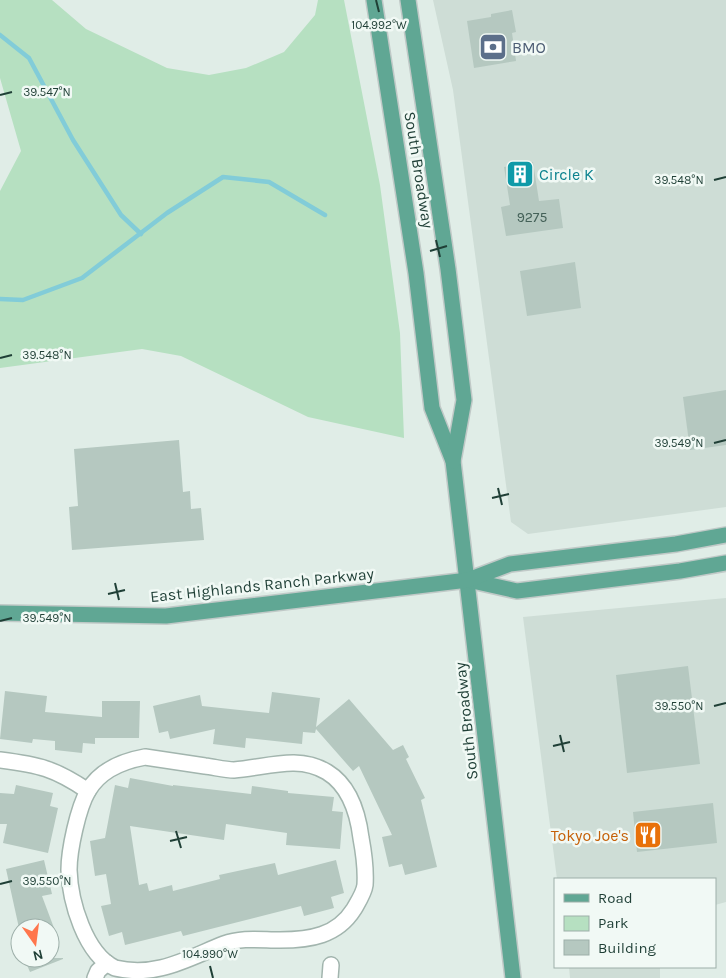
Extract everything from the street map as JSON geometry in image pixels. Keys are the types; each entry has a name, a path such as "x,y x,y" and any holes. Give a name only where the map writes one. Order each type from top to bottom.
{"main road":[{"name":"South Broadway","path":"374,0 416,273 432,408 453,461 512,978"},
{"name":"South Broadway","path":"408,0 448,269 464,400 453,461"},
{"path":"468,580 510,564 676,544 726,535"},
{"path":"468,580 517,591 680,571 726,563"},
{"name":"East Highlands Ranch Parkway","path":"0,613 166,616 468,580"}],"street":[{"path":"145,757 233,770 270,764 301,762 328,772 343,788 357,810 365,864 365,888 349,917 338,927 320,937 303,940 251,939 225,943 177,968 155,974 123,974 88,944 80,921 69,871 79,815 88,791 110,769 126,761 145,757"},
{"path":"0,760 41,765 70,778 88,791"},
{"path":"95,978 98,971 107,962"}],"shaded area":[{"path":"433,0 726,0 726,507 528,534 511,522 453,90"},
{"path":"726,598 726,902 716,905 716,878 557,878 523,617"},
{"path":"569,968 660,968 660,978 570,978"}],"green space":[{"path":"0,0 52,0 86,29 167,68 209,75 246,68 284,52 315,15 318,0 344,0 380,185 400,333 404,438 308,417 181,356 142,349 0,368 0,191 21,151 0,78"}],"building":[{"name":"BMO","path":"512,10 516,32 512,33 516,61 474,68 467,21 491,17 491,14"},
{"path":"533,162 539,201 559,199 563,228 506,236 501,207 510,205 504,167"},
{"path":"575,262 581,308 527,316 520,271"},
{"path":"726,390 726,445 690,450 683,397"},
{"path":"179,440 183,492 190,491 191,509 201,508 204,540 72,550 69,507 78,506 74,449"},
{"path":"688,666 700,764 627,773 616,675"},
{"path":"5,691 47,696 45,712 102,717 102,701 140,701 139,738 95,738 95,744 83,743 82,753 55,750 55,741 33,739 32,743 0,739"},
{"path":"272,692 320,698 316,727 349,699 393,750 403,745 409,757 406,759 425,798 421,800 437,867 405,875 402,864 389,867 382,837 392,835 359,766 353,771 316,729 315,733 303,732 302,744 246,738 245,748 213,744 215,729 170,739 168,731 159,733 153,706 200,695 202,706 269,713"},
{"path":"130,778 173,786 251,794 252,786 288,791 288,793 334,797 332,811 343,812 340,849 286,845 287,833 226,824 224,840 130,826 139,885 147,883 149,891 172,885 173,891 220,879 219,875 275,863 278,875 336,860 344,893 331,897 334,908 304,916 301,906 183,936 181,931 125,945 122,932 109,936 101,906 111,904 106,874 95,876 90,841 105,838 115,785 128,788"},
{"path":"16,785 53,793 50,806 58,808 48,853 3,843 7,824 0,824 0,793 14,794"},
{"path":"713,803 717,843 637,852 633,812"},
{"path":"44,860 52,894 42,896 50,918 17,918 6,869"},
{"path":"28,968 40,968 30,972"}],"waterway":[{"path":"0,35 29,58 73,140 121,215 141,234"},
{"path":"0,299 23,300 82,278 167,213 223,177 269,182 325,215"}],"place":[{"name":"BMO","path":"493,47"},
{"name":"Circle K","path":"520,174"},
{"name":"Tokyo Joe's","path":"648,835"}]}
